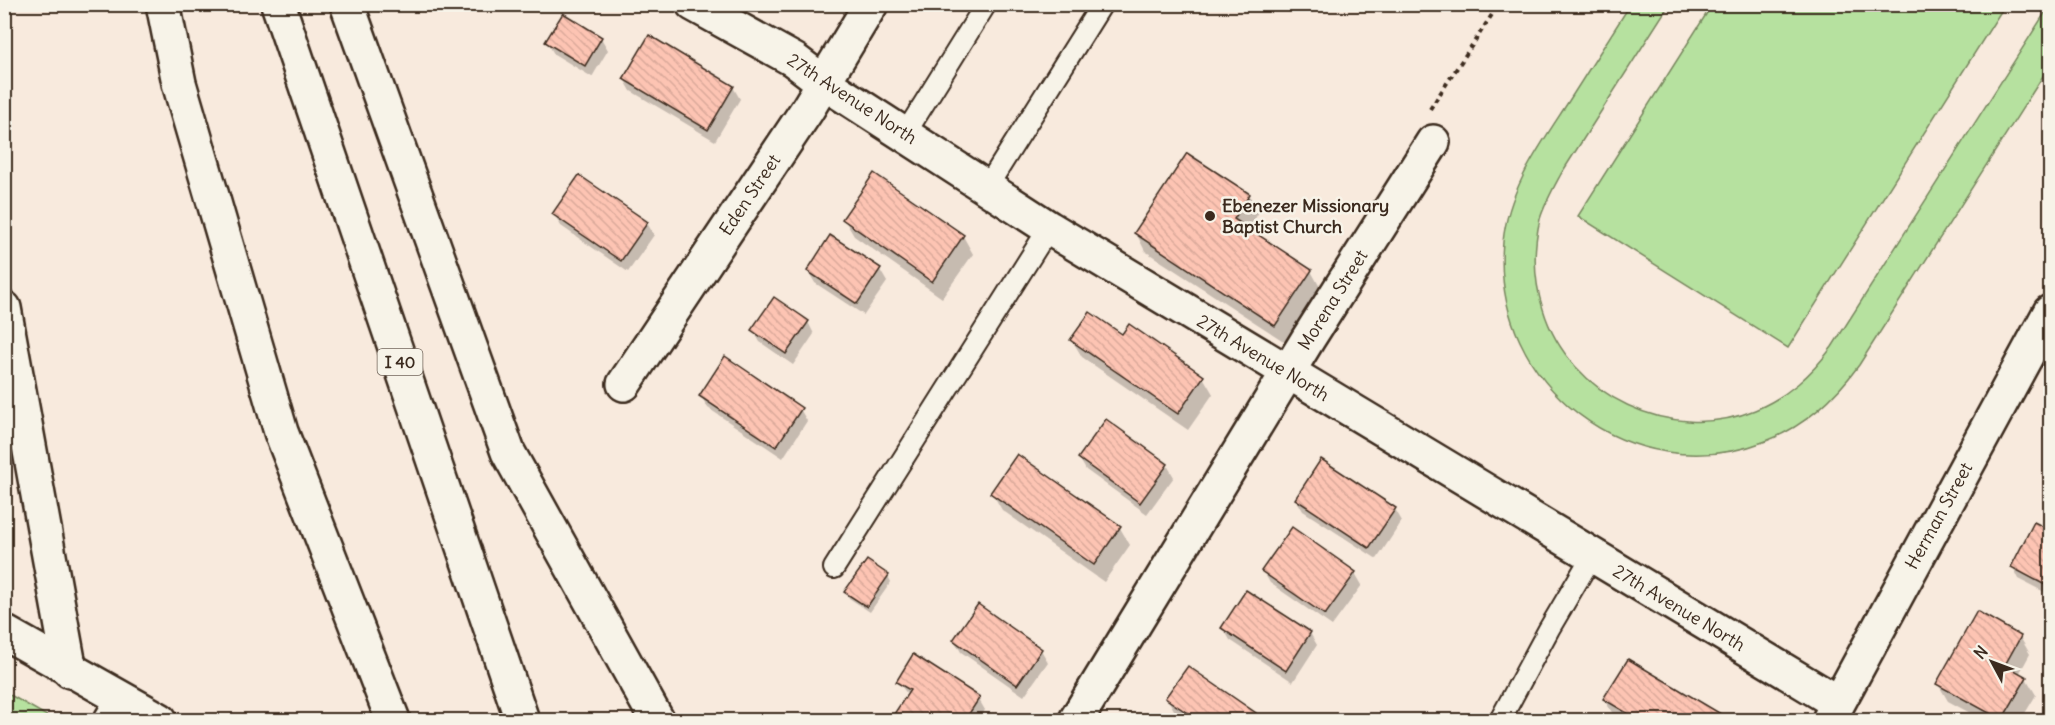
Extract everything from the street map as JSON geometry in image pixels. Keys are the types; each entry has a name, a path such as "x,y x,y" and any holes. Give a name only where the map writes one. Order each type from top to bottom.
{"main road":[{"path":"163,4 180,83 281,432 387,707"},
{"name":"I 40","path":"278,4 522,720"},
{"path":"346,4 508,452 657,720"},
{"name":"27th Avenue North","path":"693,4 794,60 823,82 1049,228 1593,556 1833,712"},
{"name":"Eden Street","path":"624,384 807,110 871,4"},
{"name":"Morena Street","path":"1076,720 1287,373 1433,142"},
{"path":"5,309 70,671"},
{"name":"Herman Street","path":"1833,712 2050,312"},
{"path":"4,632 70,671 117,710 160,720"}],"lane":[{"path":"904,134 986,4"},
{"path":"987,187 1102,4"},
{"path":"834,568 1049,228"},
{"path":"1500,720 1549,629 1593,556"}],"path":[{"path":"1433,142 1425,117 1499,4"}],"green space":[{"path":"1630,5 1669,5 1561,174 1547,202 1540,219 1536,242 1538,287 1543,309 1556,340 1575,366 1600,388 1628,405 1658,416 1691,421 1723,419 1755,410 1798,384 1824,357 2050,5 2050,65 1859,365 1830,400 1807,419 1766,441 1716,453 1667,452 1620,439 1579,415 1545,382 1520,341 1505,294 1503,242 1506,223 1518,187 1546,136"},
{"path":"1712,5 2005,5 1788,348 1578,216"},
{"path":"5,692 54,720 5,720"}],"building":[{"path":"563,13 602,37 585,66 545,42"},
{"path":"649,35 734,86 708,130 623,79"},
{"path":"1187,153 1250,194 1234,219 1312,270 1275,326 1134,233"},
{"path":"874,173 964,235 932,282 842,219"},
{"path":"579,175 648,222 621,261 552,214"},
{"path":"830,235 881,268 857,304 807,271"},
{"path":"774,297 809,321 786,354 751,330"},
{"path":"1090,312 1122,334 1129,324 1204,376 1178,414 1070,340"},
{"path":"725,356 802,408 776,447 699,396"},
{"path":"1106,419 1168,464 1140,503 1078,458"},
{"path":"1017,454 1121,526 1094,565 990,493"},
{"path":"1321,459 1396,508 1369,548 1295,499"},
{"path":"2034,522 2050,530 2050,575 2045,585 2011,567"},
{"path":"1292,527 1356,572 1325,615 1261,571"},
{"path":"867,560 889,575 867,607 844,592"},
{"path":"1246,590 1311,632 1286,671 1221,628"},
{"path":"978,604 1042,649 1017,685 953,640"},
{"path":"1977,611 2021,636 2005,665 2027,677 2002,720 1936,684"},
{"path":"913,654 980,697 965,720 897,720 892,717 910,690 896,682"},
{"path":"1628,659 1731,720 1639,720 1603,699"},
{"path":"1188,666 1256,713 1251,720 1237,720 1232,717 1230,720 1198,720 1165,698"}],"place":[{"name":"Ebenezer Missionary Baptist Church","path":"1210,216"}]}
